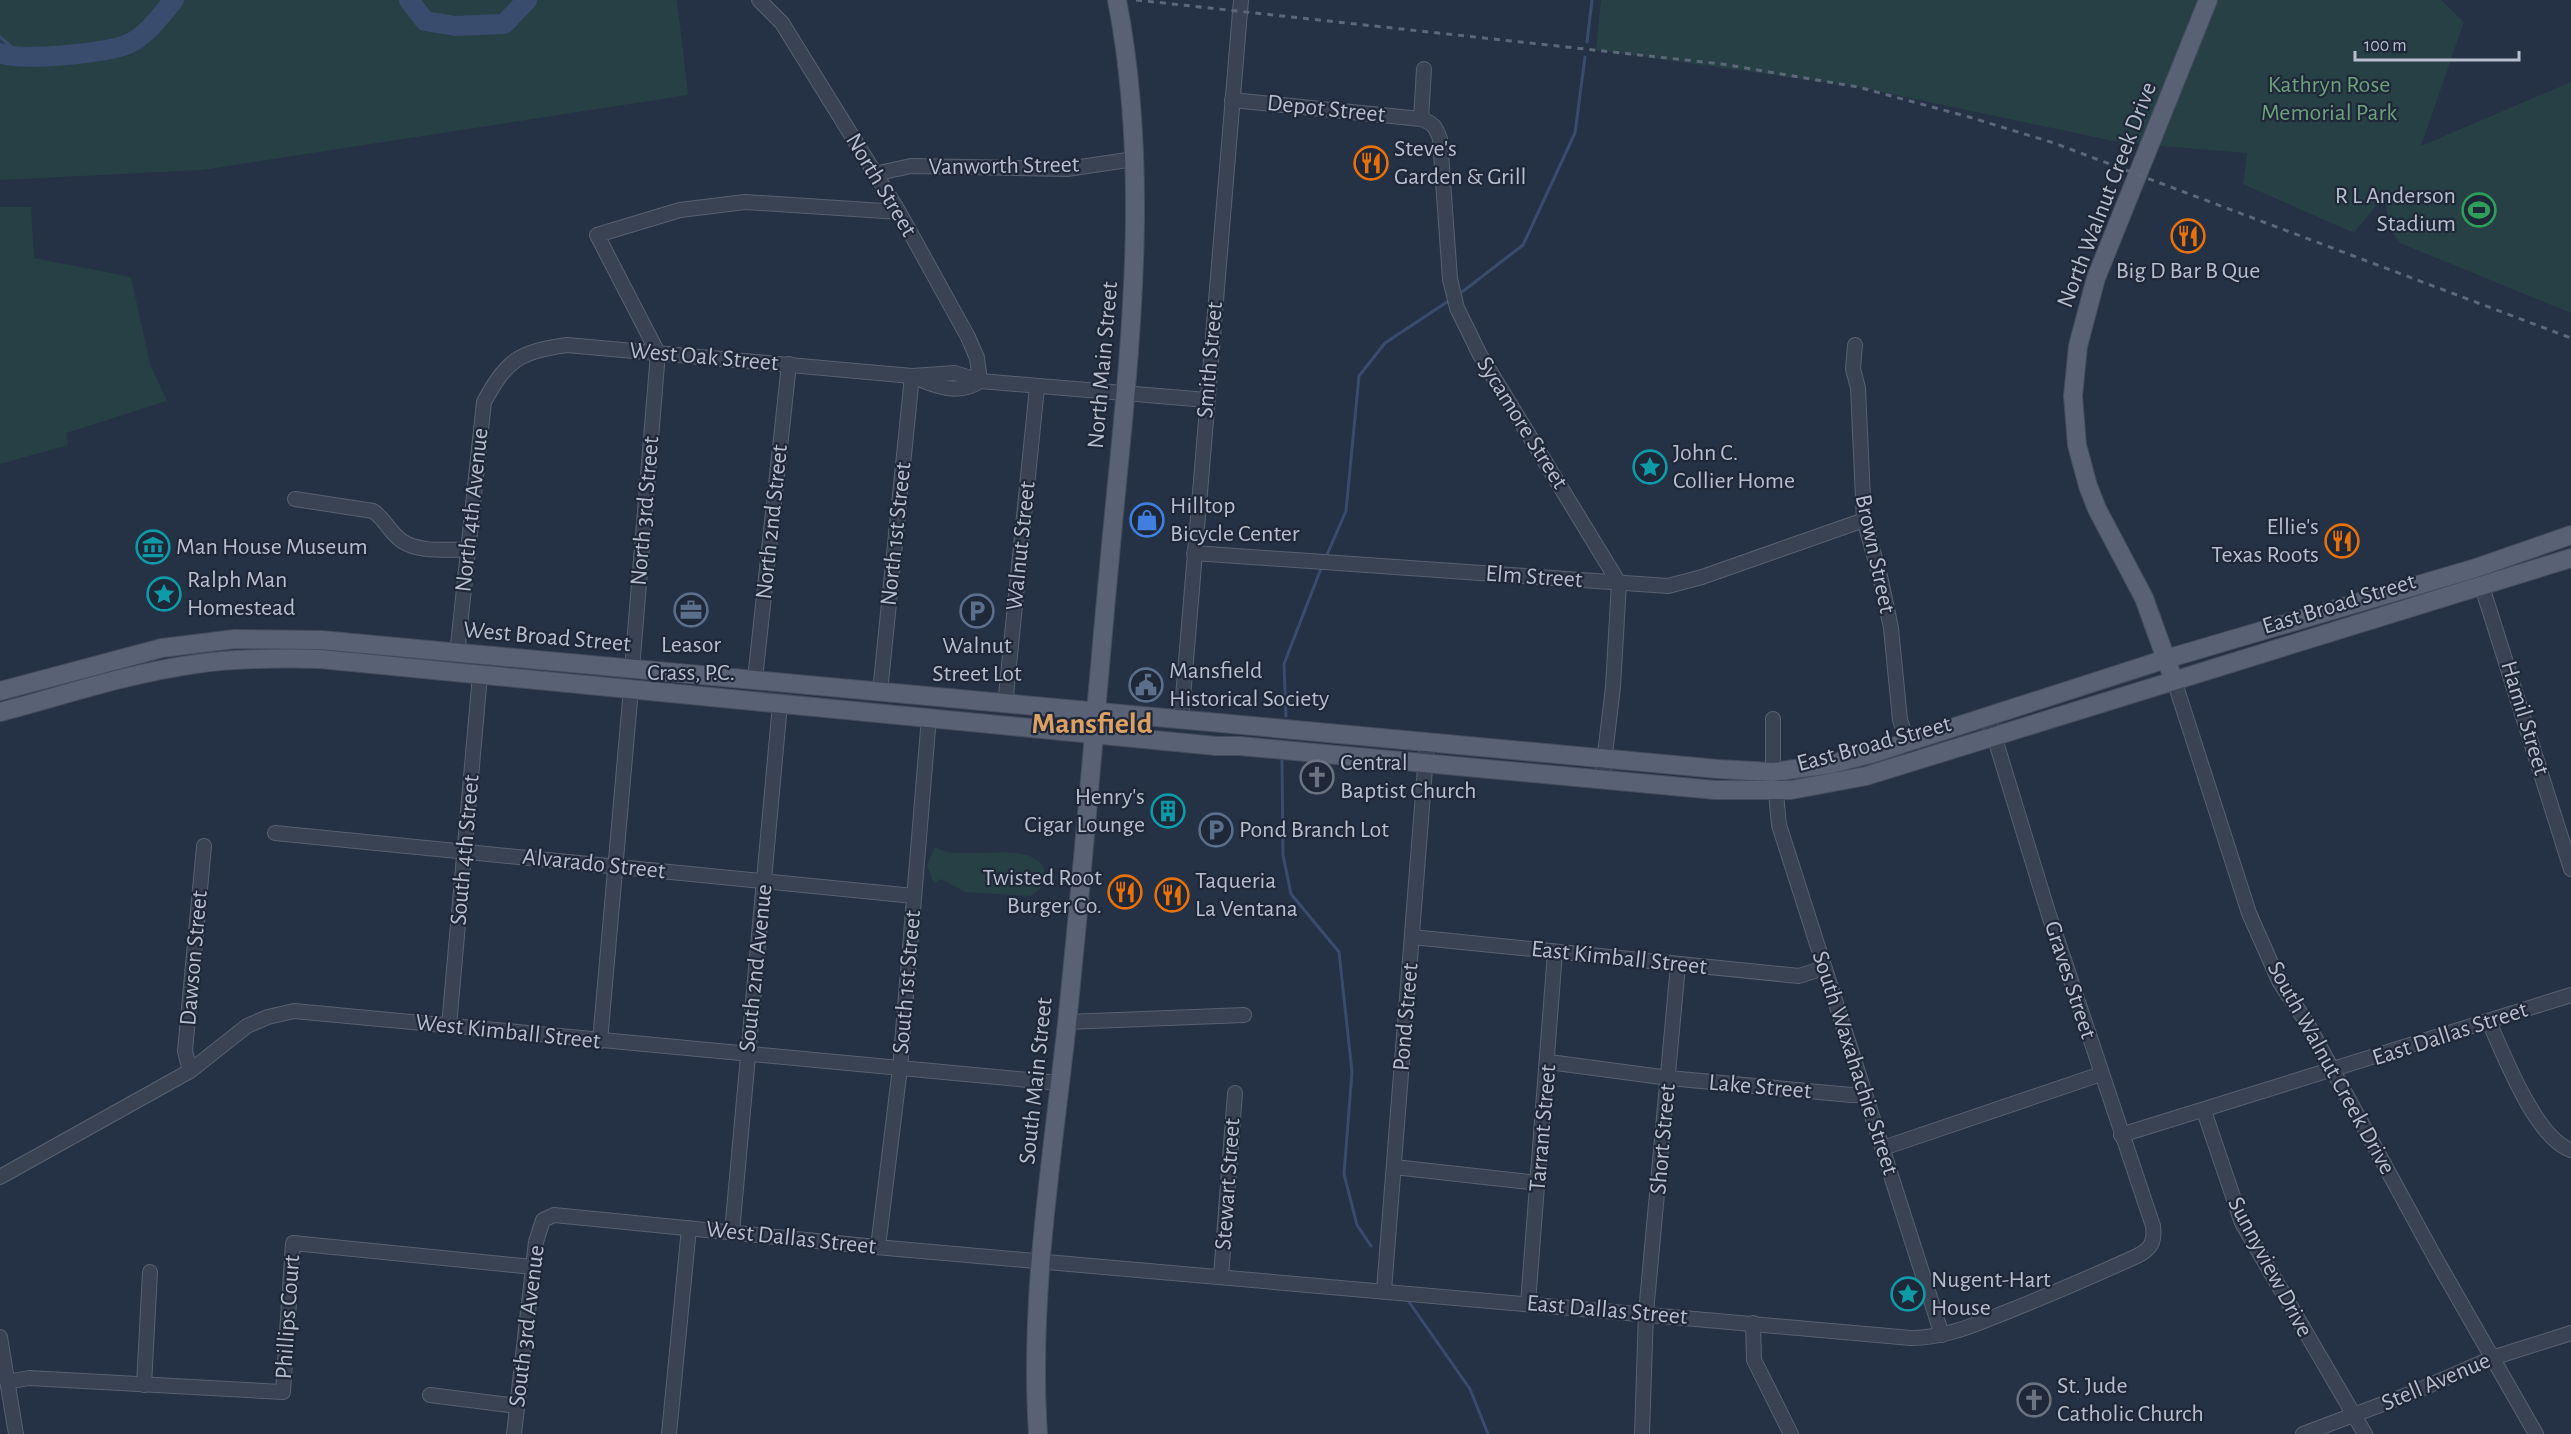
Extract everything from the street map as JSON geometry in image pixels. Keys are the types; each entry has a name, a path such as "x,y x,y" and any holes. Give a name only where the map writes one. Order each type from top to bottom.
{"main road":[{"name":"North Main Street","path":"1092,734 1126,394 1135,251 1134,159 1128,54 1118,0"},
{"name":"North Walnut Creek Drive","path":"2174,680 2144,598 2097,509 2088,486 2077,446 2073,396 2075,362 2096,278 2208,0"},
{"name":"East Broad Street","path":"1092,734 1715,789 1774,781 1907,742 2166,658 2476,568 2571,535"},
{"name":"East Broad Street","path":"1095,713 1604,759 1774,781 1838,783 2571,558"},
{"path":"2341,607 2346,626"},
{"name":"West Broad Street","path":"0,691 130,655 182,645 281,638 457,663 480,675 1092,734"},
{"path":"182,645 185,666"},
{"name":"West Broad Street","path":"0,712 127,677 185,666 246,660 320,659 633,669 1095,713"},
{"path":"631,688 633,669"},
{"path":"929,717 931,698"},
{"path":"1240,746 1242,727"},
{"name":"South Main Street","path":"1038,1434 1035,1349 1040,1260 1067,1022 1092,734"},
{"path":"1320,753 1321,734"}],"street":[{"name":"North Street","path":"759,0 782,23 898,212 968,337 977,358 980,381"},
{"name":"Smith Street","path":"1181,721 1241,0"},
{"path":"1421,119 1424,69"},
{"name":"Depot Street","path":"1232,100 1421,119"},
{"name":"Sycamore Street","path":"1421,119 1432,123 1440,139 1448,262 1454,293 1464,325 1619,583"},
{"name":"Vanworth Street","path":"874,174 911,166 1067,169 1134,159"},
{"path":"658,353 597,235 680,210 745,202 898,212"},
{"name":"West Oak Street","path":"501,371 521,357 543,348 567,345 912,376 955,374 980,381 1037,387 1207,400"},
{"name":"Brown Street","path":"1856,345 1853,369 1858,388 1864,520 1880,576 1891,628 1900,720 1914,761"},
{"name":"North 3rd Street","path":"633,669 658,353"},
{"name":"North 2nd Street","path":"755,679 789,364"},
{"name":"North 4th Avenue","path":"457,663 484,402 501,371"},
{"name":"North 1st Street","path":"880,692 912,376"},
{"name":"Walnut Street","path":"1005,705 1037,387"},
{"path":"295,499 373,511 383,517 402,541 421,548 467,550"},
{"name":"Elm Street","path":"1194,553 1668,586 1864,520"},
{"name":"Hamil Street","path":"2476,568 2571,869"},
{"path":"1602,779 1613,687 1619,583"},
{"name":"South 4th Street","path":"449,1026 480,675"},
{"name":"South Walnut Creek Drive","path":"2174,680 2249,913 2279,981 2536,1434"},
{"path":"600,1041 631,688"},
{"name":"South 2nd Avenue","path":"732,1232 780,704"},
{"name":"Graves Street","path":"1988,716 2101,1074 2153,1226 2153,1242"},
{"name":"South 1st Street","path":"878,1247 900,1068 929,717"},
{"name":"South Waxahachie Street","path":"1773,718 1774,781 1779,825 1942,1335"},
{"name":"Pond Street","path":"1384,1290 1427,743"},
{"name":"Alvarado Street","path":"275,833 914,896"},
{"name":"Dawson Street","path":"190,1071 185,1051 204,846"},
{"name":"East Kimball Street","path":"1412,937 1799,976 1824,968"},
{"name":"Tarrant Street","path":"1528,1303 1556,952"},
{"name":"Short Street","path":"1642,1434 1646,1313 1678,964"},
{"name":"East Dallas Street","path":"2121,1135 2571,995"},
{"name":"West Kimball Street","path":"0,1177 190,1071 247,1026 267,1017 294,1011 1060,1083"},
{"path":"1067,1022 1244,1015"},
{"path":"2489,1022 2520,1088 2542,1125 2557,1143 2571,1150"},
{"name":"Lake Street","path":"1549,1062 1669,1078 1851,1095 1865,1094"},
{"path":"1882,1148 2101,1074"},
{"name":"Stewart Street","path":"1221,1276 1235,1093"},
{"name":"Sunnyview Drive","path":"2204,1111 2241,1223 2365,1434"},
{"path":"1394,1167 1538,1183"},
{"name":"West Dallas Street","path":"543,1220 554,1215 571,1216 878,1247 1040,1260"},
{"name":"South 3rd Avenue","path":"514,1434 533,1267 538,1231 543,1220"},
{"path":"669,1434 689,1228"},
{"name":"Phillips Court","path":"8,1382 29,1378 283,1392 293,1242 533,1267"},
{"name":"East Dallas Street","path":"1040,1260 1897,1337 1942,1335 2079,1282 2148,1250 2153,1242"},
{"path":"144,1385 150,1272"},
{"path":"1752,1323 1752,1350 1758,1371 1791,1434"},
{"name":"Stell Avenue","path":"2302,1434 2353,1416 2492,1358 2571,1333"},
{"path":"0,1336 16,1434"},
{"path":"430,1395 517,1406"}],"green space":[{"path":"0,0 677,0 688,95 202,170 0,180"},
{"name":"Kathryn Rose Memorial Park","path":"1601,0 2441,0 2464,22 2421,146 2571,82 2571,313 2400,243 2388,225 2385,195 2354,233 2243,184 2247,153 2123,143 1858,87 1596,50"},
{"path":"0,207 31,207 34,258 131,277 150,364 167,401 66,433 68,445 0,464"},
{"path":"935,847 959,853 1022,854 1034,858 1043,866 1045,880 1038,891 1030,896 965,892 941,879 934,884 927,865"}],"waterway":[{"path":"0,53 11,56 44,56 83,53 128,44 135,41 153,25 174,0"},
{"path":"409,0 425,21 455,26 504,24 527,0"},
{"path":"1587,42 1592,0"},
{"path":"0,37 21,55"},
{"path":"1458,295 1523,245 1575,133 1585,57"},
{"path":"1326,557 1346,511 1359,376 1385,343 1450,300"},
{"path":"1286,716 1284,664 1322,566"},
{"path":"1282,760 1283,855 1291,894 1339,952 1352,1072 1344,1174 1357,1225 1371,1246"},
{"path":"1409,1302 1470,1389 1488,1434"}],"railway":[{"path":"1136,0 1722,64 1858,87 2054,143 2571,338"}],"place":[{"name":"Steve's Garden & Grill","path":"1371,163"},
{"name":"R L Anderson Stadium","path":"2479,210"},
{"name":"Big D Bar B Que","path":"2188,236"},
{"name":"John C. Collier Home","path":"1650,467"},
{"name":"Hilltop Bicycle Center","path":"1147,520"},
{"name":"Ellie's Texas Roots","path":"2342,541"},
{"name":"Man House Museum","path":"153,547"},
{"name":"Ralph Man Homestead","path":"164,594"},
{"name":"Leasor Crass, P.C.","path":"691,610"},
{"name":"Walnut Street Lot","path":"977,611"},
{"name":"Mansfield Historical Society","path":"1146,685"},
{"name":"Central Baptist Church","path":"1317,777"},
{"name":"Henry's Cigar Lounge","path":"1168,811"},
{"name":"Pond Branch Lot","path":"1216,830"},
{"name":"Twisted Root Burger Co.","path":"1125,892"},
{"name":"Taqueria La Ventana","path":"1172,895"},
{"name":"Nugent-Hart House","path":"1908,1294"},
{"name":"St. Jude Catholic Church","path":"2034,1400"}],"district":[{"name":"Mansfield","path":"1092,724"}]}
